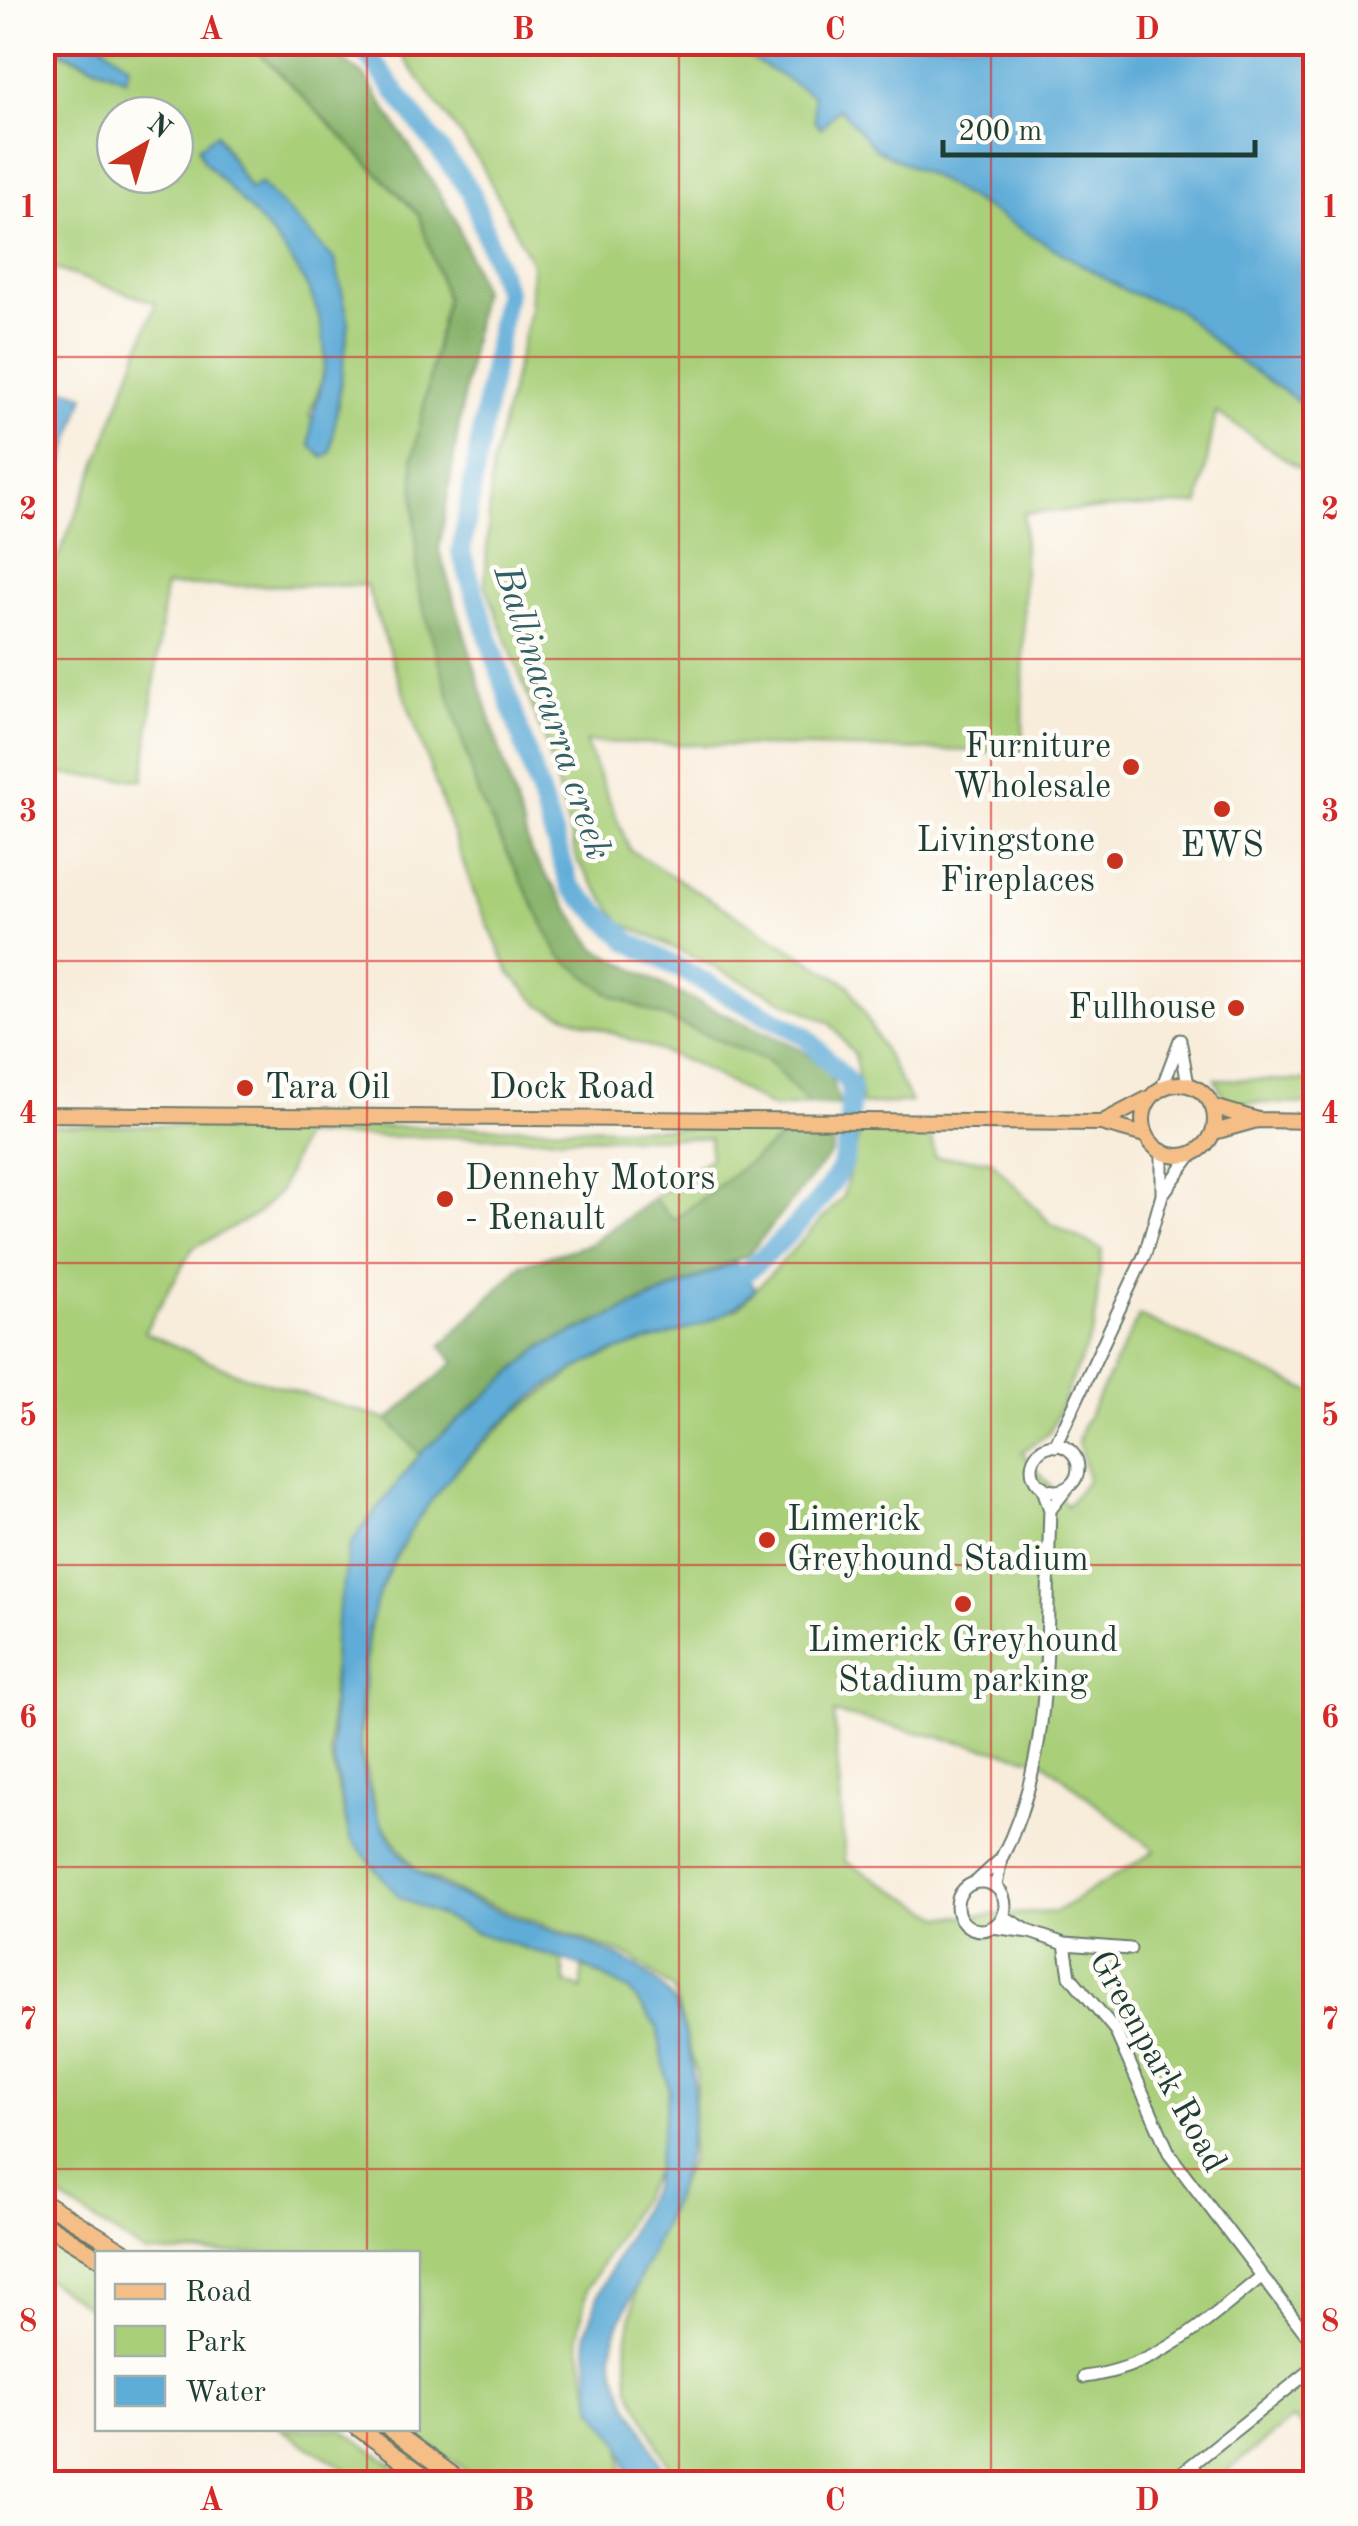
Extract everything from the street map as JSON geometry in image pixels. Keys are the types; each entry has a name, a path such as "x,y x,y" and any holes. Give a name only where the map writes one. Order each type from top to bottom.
{"highway":[{"path":"42,2201 123,2251"},
{"path":"42,2222 95,2255"},
{"path":"362,2431 436,2484"},
{"path":"393,2431 464,2484"}],"main road":[{"path":"1214,1107 1214,1132 1206,1146 1192,1154 1162,1152 1146,1135 1142,1115 1156,1092 1188,1085 1214,1107 1258,1120 1316,1121"},
{"name":"Dock Road","path":"1100,1123 1156,1092"},
{"name":"Dock Road","path":"42,1114 1100,1123 1146,1135"},
{"path":"1214,1132 1258,1120"}],"street":[{"path":"1156,1092 1180,1040 1188,1085"},
{"path":"992,1927 1003,1916 1004,1900 996,1886 1001,1859 1016,1829 1042,1737 1050,1510 1033,1472 1035,1459 1056,1446 1145,1254 1162,1196 1162,1152"},
{"path":"1162,1196 1192,1154"},
{"path":"1050,1510 1078,1468 1070,1452 1068,1421"},
{"path":"1056,1446 1070,1452"},
{"path":"1042,1486 1055,1491 1068,1487"},
{"path":"1001,1859 960,1893 958,1913 972,1928 1030,1932"},
{"path":"977,1882 996,1886"},
{"path":"1003,1916 1030,1932 1064,1944 1130,1949"},
{"name":"Greenpark Road","path":"1064,1944 1070,1976 1123,2043 1170,2155 1316,2347"},
{"path":"1084,2377 1124,2371 1156,2358 1261,2278"},
{"path":"1174,2478 1316,2366"},
{"path":"1192,2465 1203,2481"}],"green space":[{"path":"100,43 250,43 419,215 446,298 413,458 479,797 611,995 768,1061 809,1104 773,1108 697,1065 541,1006 510,973 475,896 366,585 165,586 144,780 43,773 43,592 93,474 156,303 43,265 42,45 126,79 129,65","holes":["217,134 251,191 349,322 331,452 309,415 324,370 324,338 317,309 287,254 203,160 199,147"]},
{"path":"250,43 320,43 365,76 455,218 481,288 439,550 531,853 595,948 678,993 797,1047 829,1071 840,1106 809,1104 768,1061 611,995 559,955 479,797 418,589 413,458 446,298 419,215"},
{"path":"393,43 753,43 747,56 813,95 815,122 821,128 839,108 875,149 931,176 1128,292 1176,308 1231,356 1315,412 1315,479 1216,412 1199,504 1024,513 1023,752 585,742 630,850 849,985 911,1102 862,1105 855,1056 830,1023 622,923 578,862 545,741 485,583 492,466 530,311 532,263 481,164"},
{"path":"1215,1079 1315,1081 1315,1104 1226,1102"},
{"path":"42,1125 792,1129 674,1220 653,1199 710,1158 710,1138 302,1136 280,1191 256,1215 193,1248 144,1332 236,1373 388,1420 420,1454 350,1545 334,1639 329,1751 350,1838 475,1932 562,1960 566,1984 582,1989 582,1966 629,1990 657,2027 669,2091 656,2171 587,2289 578,2336 593,2408 621,2444 622,2483 483,2483 409,2431 420,2431 420,2251 142,2251 43,2187"},
{"path":"792,1129 835,1135 832,1152 748,1255 542,1346 420,1454 388,1420 455,1362 441,1346 522,1264 590,1244 653,1199 674,1220"},
{"path":"860,1131 930,1132 935,1157 991,1160 1050,1223 1102,1250 1094,1328 1050,1432 1022,1452 1067,1506 1088,1479 1078,1441 1083,1426 1139,1316 1315,1393 1315,2446 1294,2418 1227,2471 1232,2483 671,2483 672,2474 629,2386 627,2341 637,2285 690,2160 697,2075 673,1989 632,1957 466,1896 415,1869 379,1819 360,1748 368,1638 376,1594 425,1504 517,1412 588,1362 738,1308 843,1197","holes":["834,1713 1043,1761 1155,1851 1055,1912 942,1917 845,1861"]},
{"path":"43,2232 95,2267 95,2312 43,2277"},
{"path":"284,2431 344,2431 419,2483 368,2483"}],"water":[{"path":"753,42 1315,43 1315,412 1231,356 1176,308 1128,292 931,176 875,149 839,108 821,128 815,122 813,95 747,56"},
{"path":"42,43 100,43 129,65 126,79"},
{"path":"216,134 250,190 260,183 335,260 349,322 331,452 323,458 311,446 324,369 324,337 316,308 303,280 267,229 203,160 199,147"},
{"path":"43,382 85,395 61,470 43,464"},
{"path":"735,1262 756,1288 740,1303 700,1325 589,1362 551,1384 477,1447 442,1486 389,1571 372,1615 361,1703 360,1747 371,1796 394,1844 415,1869 456,1894 626,1960 663,1989 681,2020 694,2091 687,2155 666,2217 621,2318 613,2348 622,2390 654,2451 664,2483 630,2483 621,2444 593,2408 586,2334 599,2293 653,2185 669,2091 657,2027 629,1990 585,1967 475,1932 399,1897 350,1838 332,1752 334,1639 350,1545 420,1454 542,1347"}],"waterway":[{"name":"Ballinacurra creek","path":"351,42 372,60 471,192 506,292 461,552 570,886 630,942 805,1036 851,1085 847,1147 828,1189 794,1228 725,1288"}],"place":[{"name":"Furniture Wholesale","path":"1131,767"},
{"name":"EWS","path":"1222,809"},
{"name":"Livingstone Fireplaces","path":"1115,861"},
{"name":"Fullhouse","path":"1236,1008"},
{"name":"Tara Oil","path":"245,1088"},
{"name":"Dennehy Motors - Renault","path":"445,1199"},
{"name":"Limerick Greyhound Stadium","path":"767,1540"},
{"name":"Limerick Greyhound Stadium parking","path":"963,1604"}]}
